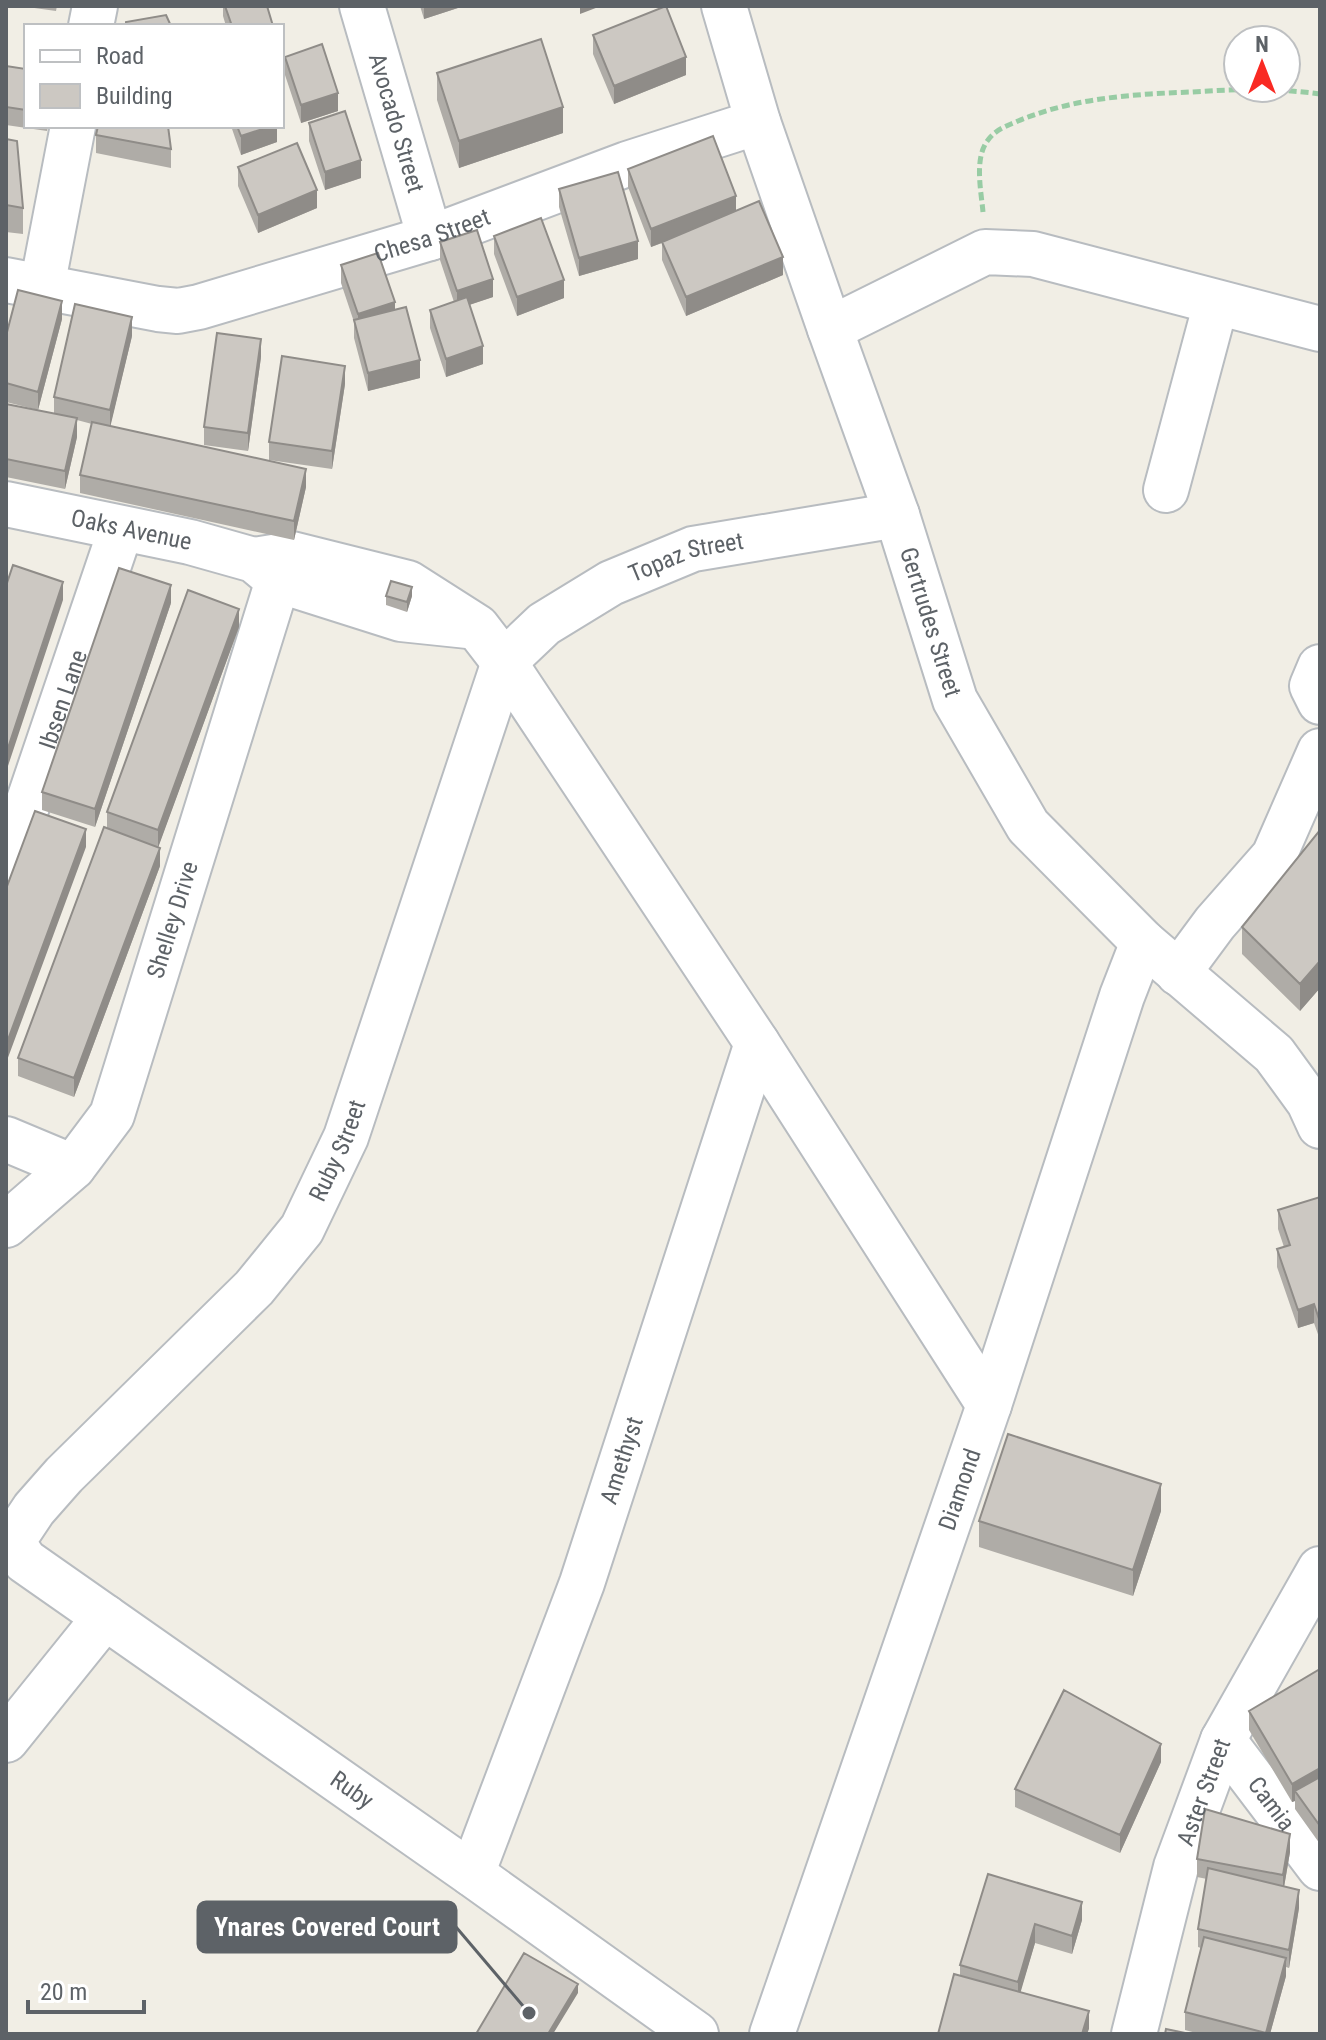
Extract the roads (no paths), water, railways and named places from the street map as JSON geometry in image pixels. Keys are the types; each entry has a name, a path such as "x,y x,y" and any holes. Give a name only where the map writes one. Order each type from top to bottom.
{"street":[{"name":"Avocado Street","path":"362,6 430,238"},
{"name":"Gertrudes Street","path":"724,6 758,122 897,515 955,700 1028,826 1143,942 1274,1054 1309,1102 1320,1126"},
{"name":"Chesa Street","path":"24,284 158,309 178,311 199,307 430,238 627,164 758,122"},
{"path":"24,284 72,128"},
{"path":"830,329 985,252 1033,254 1320,329"},
{"path":"1166,490 1216,303"},
{"name":"Oaks Avenue","path":"6,504 190,542 266,570 292,554 408,583 477,627 504,662 757,1043 989,1405"},
{"name":"Topaz Street","path":"504,662 544,624 611,583 693,549 897,515"},
{"name":"Ibsen Lane","path":"6,868 121,529"},
{"name":"Shelley Drive","path":"6,1225 73,1167 112,1115 266,570"},
{"name":"Ruby Street","path":"12,1542 34,1509 64,1475 254,1288 302,1229 346,1137 504,662"},
{"path":"1320,667 1312,686 1320,702"},
{"path":"1178,973 1215,923 1274,856 1320,751"},
{"name":"Diamond","path":"772,2034 989,1405 1122,996 1143,942"},
{"name":"Amethyst","path":"472,1874 582,1583 757,1043"},
{"path":"6,1139 73,1167"},
{"name":"Ruby","path":"12,1542 25,1561 696,2034"},
{"name":"Aster Street","path":"1134,2034 1176,1867 1223,1740 1320,1569"},
{"path":"6,1740 105,1617"},
{"name":"Camia","path":"1223,1740 1320,1868"}],"place":[{"name":"Ynares Covered Court","path":"529,2013"}]}
